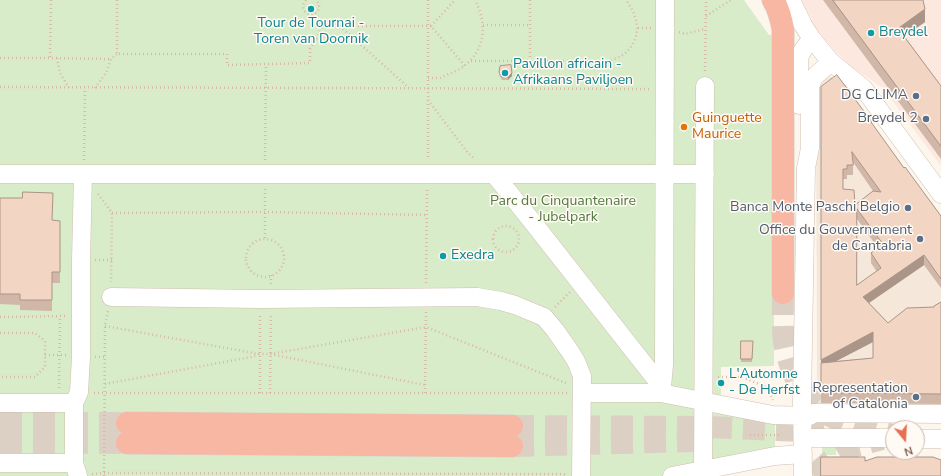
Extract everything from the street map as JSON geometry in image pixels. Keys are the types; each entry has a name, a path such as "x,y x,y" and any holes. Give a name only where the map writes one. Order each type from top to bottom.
{"highway":[{"path":"773,0 781,18 783,29 783,293"},
{"path":"127,433 512,436"}],"street":[{"path":"661,390 664,365 665,0"},
{"path":"792,0 802,25 812,39 831,62 864,89 941,194"},
{"path":"806,168 799,148 799,64 801,52 806,44 812,39"},
{"path":"803,476 802,416 806,168 810,148 810,86 814,77 831,62"},
{"path":"703,473 705,86"},
{"path":"0,174 705,174"},
{"path":"0,463 76,471 76,397 81,317 83,174"},
{"path":"494,174 580,282 661,390"},
{"path":"111,297 266,299 477,297 515,305 544,317 555,330 578,365 582,376 581,476"},
{"path":"582,393 661,390 703,401 773,415 810,416 813,414 941,414"},
{"path":"0,403 76,397"},
{"path":"813,438 885,438"},
{"path":"925,438 941,439"},
{"path":"672,476 703,473 721,467 775,456 803,454"}],"path":[{"path":"50,58 51,0"},
{"path":"117,0 117,54"},
{"path":"306,0 303,5 304,10 310,15 318,11 319,7 316,0"},
{"path":"428,0 428,88"},
{"path":"322,26 429,26 454,0"},
{"path":"428,78 440,78 466,66 478,50 482,37 483,25 480,10 475,0"},
{"path":"530,0 530,61"},
{"path":"471,61 609,61 622,55 630,47 638,28 633,9 626,0"},
{"path":"705,86 706,0"},
{"path":"706,16 731,0"},
{"path":"95,88 106,74 111,59 117,54 227,54 227,64 310,63 310,49 322,26 316,13"},
{"path":"483,25 530,26"},
{"path":"340,26 409,88"},
{"path":"429,26 466,66"},
{"path":"665,28 685,34 705,29"},
{"path":"0,58 111,59"},
{"path":"58,58 60,73 70,88"},
{"path":"265,239 266,64"},
{"path":"0,87 665,89"},
{"path":"85,88 83,174 112,213 111,297 105,326 104,475"},
{"path":"428,100 468,153 494,174"},
{"path":"112,213 265,212 427,216"},
{"path":"509,226 517,231 519,235 519,244 514,251 505,253 501,252 492,242 494,233 500,227 509,226"},
{"path":"425,393 426,228"},
{"path":"261,239 270,239 277,243 282,250 284,258 282,266 277,273 271,275 261,276 253,272 248,265 246,257 248,249 261,239"},
{"path":"90,260 112,260"},
{"path":"260,393 259,354 266,299 271,275"},
{"path":"261,276 266,299 270,354 270,393"},
{"path":"544,317 580,282"},
{"path":"58,392 60,316"},
{"path":"0,317 81,317"},
{"path":"105,326 259,354 270,354 426,327 564,382 582,393"},
{"path":"0,333 35,333 45,341 45,367 35,377 0,377"},
{"path":"105,384 251,357 259,354"},
{"path":"270,354 425,385"},
{"path":"45,355 59,355"},
{"path":"703,377 738,377 766,387 774,404 773,415"},
{"path":"76,397 105,393 582,393"},
{"path":"750,435 782,435"},
{"path":"76,471 104,475 563,474 569,476"}],"shaded area":[{"path":"802,0 941,0 941,166 883,88 853,68 822,36"},
{"path":"828,76 835,78 941,220 941,412 813,406 812,393 817,392 816,91 813,91"},
{"path":"839,456 844,460 941,460 821,476 810,476 811,463 814,459 819,457"}],"green space":[{"name":"Parc du Cinquantenaire - Jubelpark","path":"0,0 744,0 769,35 774,35 774,366 721,367 721,411 775,422 775,448 721,458 721,476 0,476"},
{"path":"822,445 836,445 836,455 822,455"}],"building":[{"path":"833,0 923,0 925,9 900,27 905,34 903,35 941,86 941,146"},
{"name":"Pavillon africain - Afrikaans Paviljoen","path":"511,65 512,73 508,77 502,77 499,72 500,66"},
{"path":"837,75 904,168 905,167 941,216 941,279 924,255 863,297 888,323 907,308 934,307 941,302 941,394 821,393 821,363 873,358 873,332 821,360 821,87","holes":["852,152 881,192 873,191 855,205 854,190 843,189 843,169 847,169 847,165 853,165","857,209 883,244 871,253 881,268 857,285"]},
{"path":"23,192 53,193 52,220 60,221 60,272 52,272 52,300 20,300 20,294 0,294 0,198 22,198"},
{"path":"741,341 753,341 752,359 741,359"},
{"path":"821,457 865,457 865,461 877,457 885,457 885,460 925,460 925,457 933,457 941,460 941,476 821,476"}],"tunnel":[{"path":"783,293 784,342 790,365 800,386 807,396 823,412 834,418 856,426 885,433"},
{"path":"0,423 127,423"},
{"path":"512,426 710,427 824,432"},
{"path":"814,476 830,461 855,446 882,439"},
{"path":"512,446 694,441"},
{"path":"0,442 127,443"}],"place":[{"name":"Tour de Tournai - Toren van Doornik","path":"311,9"},
{"name":"Breydel","path":"871,33"},
{"name":"Pavillon africain - Afrikaans Paviljoen","path":"505,73"},
{"name":"DG CLIMA","path":"916,96"},
{"name":"Breydel 2","path":"926,119"},
{"name":"Guinguette Maurice","path":"684,127"},
{"name":"Banca Monte Paschi Belgio","path":"908,208"},
{"name":"Office du Gouvernement de Cantabria","path":"920,239"},
{"name":"Exedra","path":"443,256"},
{"name":"L'Automne - De Herfst","path":"721,383"},
{"name":"Representation of Catalonia","path":"916,397"}]}
